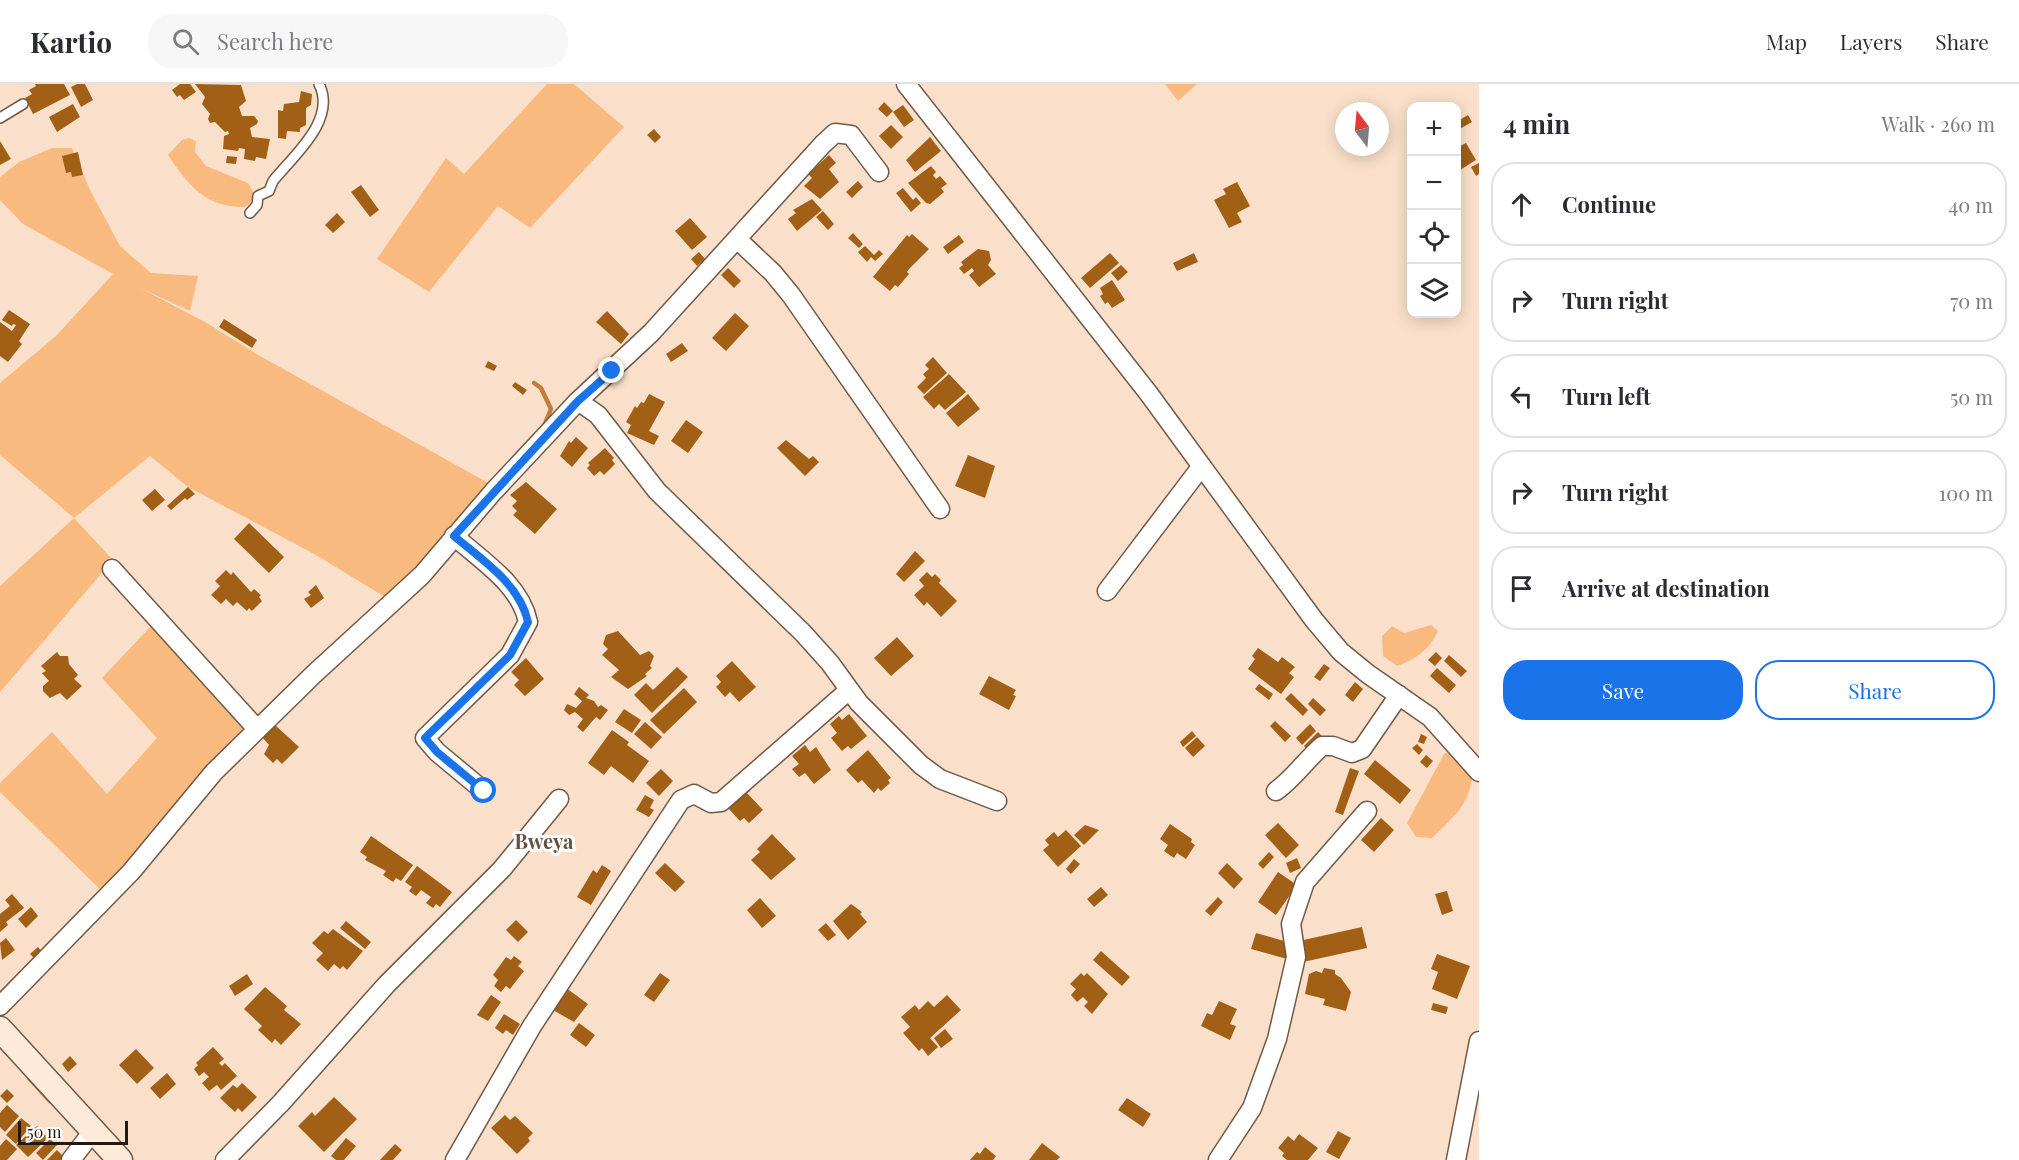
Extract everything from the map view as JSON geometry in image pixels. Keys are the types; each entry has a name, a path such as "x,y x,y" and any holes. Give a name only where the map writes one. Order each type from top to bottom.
{"street":[{"path":"906,84 1064,282 1314,620 1341,652 1430,717 1479,771"},
{"path":"0,1006 131,872 214,772 318,669 422,575 454,536 578,401 651,333 835,133 850,135 879,172"},
{"path":"738,240 773,273 791,295 940,509"},
{"path":"578,401 598,415 657,491 803,633 830,663 848,691 934,776 997,801"},
{"path":"1107,591 1201,467"},
{"path":"454,536 506,581 522,601 528,622 510,655 425,738 437,752 484,791"},
{"path":"112,569 258,729"},
{"path":"455,1160 532,1026 681,800 694,794 711,803 721,802 848,691"},
{"path":"1276,791 1295,777 1306,760 1322,746 1333,746 1352,753 1362,749 1399,695"},
{"path":"225,1160 281,1103 387,984 502,868 559,799"},
{"path":"1218,1160 1252,1108 1277,1039 1296,957 1291,924 1305,882 1367,811"},
{"path":"0,1029 120,1160"},
{"path":"1456,1160 1479,1041"},
{"path":"71,1160 93,1131"}],"lane":[{"path":"250,213 257,205 258,196 269,190 273,181 320,124 323,93 319,84"},
{"path":"0,118 23,104"}],"shaded area":[{"path":"547,84 574,84 624,127 530,228 498,206 429,292 377,259 446,158 464,174"},
{"path":"1165,84 1197,84 1178,101"},
{"path":"189,138 196,141 195,152 206,166 248,183 253,192 251,202 245,207 219,204 199,193 191,185 168,155 182,140"},
{"path":"52,148 72,148 90,190 120,246 151,273 198,276 190,311 140,288 205,322 260,356 492,485 390,600 316,555 188,487 150,456 74,518 0,455 0,383 56,336 113,274 23,224 0,200 0,177 19,162"},
{"path":"74,518 113,560 0,692 0,586"},
{"path":"152,625 242,722 245,733 104,893 0,792 0,783 52,732 107,794 157,738 102,678"},
{"path":"1431,625 1438,631 1431,643 1410,661 1397,666 1383,656 1382,636 1392,626 1404,633"},
{"path":"1454,749 1474,760 1473,775 1467,796 1458,812 1432,838 1416,837 1407,823 1444,754"}],"building":[{"path":"35,84 64,84 70,95 33,114 25,98 32,94 29,90 36,86"},
{"path":"85,84 93,100 81,107 71,87"},
{"path":"180,84 190,84 196,92 184,100 180,95 177,97 172,90"},
{"path":"195,84 241,85 246,101 239,107 242,116 254,116 258,121 250,128 252,137 270,139 266,159 256,157 255,161 244,159 245,149 239,148 238,151 223,149 224,136 229,134 228,131 225,132 215,122 210,123 208,119 210,114 202,104 205,97"},
{"path":"301,91 312,94 311,105 306,108 306,125 300,128 300,132 287,131 286,139 278,138 278,110 283,111 284,104 299,102"},
{"path":"884,102 893,111 887,117 878,109"},
{"path":"73,104 80,117 57,132 49,117"},
{"path":"903,105 914,120 904,127 893,112"},
{"path":"1468,115 1472,122 1461,128 1461,119"},
{"path":"891,125 903,137 891,149 879,136"},
{"path":"654,129 661,137 655,143 647,135"},
{"path":"930,137 941,151 915,172 906,160"},
{"path":"0,141 11,159 0,165"},
{"path":"1466,143 1476,160 1461,169 1461,156 1461,146"},
{"path":"78,152 83,175 72,177 71,172 66,173 62,156"},
{"path":"829,155 836,163 829,169 839,182 820,199 804,186 812,178 808,174"},
{"path":"227,156 237,157 236,164 226,163"},
{"path":"1479,163 1479,174 1476,176 1471,167"},
{"path":"931,166 936,172 933,175 936,179 940,176 947,184 941,188 944,192 930,204 926,203 908,183"},
{"path":"858,181 863,187 852,198 846,192"},
{"path":"1237,182 1250,206 1237,213 1242,222 1229,228 1214,200 1226,194 1223,189"},
{"path":"361,185 379,210 370,217 351,192"},
{"path":"903,188 913,200 916,197 921,203 911,212 896,193"},
{"path":"812,199 822,210 797,231 788,219 796,213 793,210"},
{"path":"823,211 834,224 828,230 816,217"},
{"path":"337,213 345,222 333,233 325,225"},
{"path":"690,218 707,237 692,250 675,231"},
{"path":"853,233 863,244 859,248 848,238"},
{"path":"912,234 929,249 909,269 907,272 909,274 898,287 895,285 890,291 873,277 907,235 909,237"},
{"path":"959,235 964,242 948,254 943,247"},
{"path":"865,246 874,255 879,250 883,254 875,261 871,257 867,262 858,252"},
{"path":"978,249 989,251 991,260 988,265 996,274 979,287 969,275 974,271 972,268 964,274 959,268 963,265 961,262"},
{"path":"699,252 705,259 697,266 691,259"},
{"path":"1110,253 1119,263 1090,288 1081,278"},
{"path":"1194,253 1198,262 1177,271 1173,263"},
{"path":"1121,265 1128,272 1118,281 1111,273"},
{"path":"728,268 741,281 734,288 721,275"},
{"path":"1112,280 1125,300 1112,308 1108,302 1105,304 1100,296 1103,294 1100,288"},
{"path":"9,310 30,324 19,341 22,344 8,362 0,356 0,322 12,331 16,325 12,326 2,320"},
{"path":"607,311 629,334 621,344 596,322"},
{"path":"735,313 749,326 726,351 712,338"},
{"path":"224,319 257,340 252,348 219,327"},
{"path":"682,343 688,351 671,362 666,354"},
{"path":"933,357 947,373 924,394 917,387 926,378 923,374 929,369 925,365"},
{"path":"488,361 497,366 494,371 485,367"},
{"path":"949,374 966,392 945,410 939,404 934,409 923,397"},
{"path":"515,382 527,390 523,395 512,386"},
{"path":"649,394 665,402 649,431 659,436 654,445 627,433 631,425 626,422 635,406 637,408 641,402 644,403"},
{"path":"968,394 980,409 958,427 946,413"},
{"path":"686,420 703,432 688,453 671,441"},
{"path":"576,437 588,448 572,467 560,456 569,441 571,443"},
{"path":"786,440 809,459 813,456 819,462 805,476 777,448"},
{"path":"605,448 614,458 612,460 615,464 604,475 600,471 594,476 587,468 590,465 588,463"},
{"path":"968,455 995,466 985,498 955,486"},
{"path":"526,482 557,509 535,534 513,515 517,511 512,506 517,501 510,495"},
{"path":"188,487 195,494 187,500 185,498 171,510 167,506"},
{"path":"155,489 165,500 152,511 142,500"},
{"path":"249,523 284,557 269,573 234,539"},
{"path":"915,551 925,561 904,582 896,574"},
{"path":"226,570 231,575 233,572 251,592 254,589 261,595 259,597 262,601 252,611 249,608 247,611 237,602 233,606 226,599 221,604 211,595 220,586 215,581"},
{"path":"927,572 932,577 935,574 941,580 939,583 957,601 941,617 927,602 924,606 914,595 924,586 919,580"},
{"path":"316,585 324,598 311,608 304,599 311,595 308,592"},
{"path":"618,631 640,655 649,651 654,656 650,666 652,668 645,674 647,676 628,689 611,677 619,670 602,655 608,649 603,644 606,635"},
{"path":"897,637 914,656 891,676 874,658"},
{"path":"1258,648 1278,662 1282,657 1295,667 1289,673 1294,677 1281,694 1248,669 1255,659 1252,656"},
{"path":"57,652 60,656 68,656 69,664 78,675 74,679 82,686 67,700 60,693 50,698 43,691 43,686 49,681 42,673 46,671 41,666"},
{"path":"1436,652 1442,658 1435,666 1428,660"},
{"path":"1449,655 1467,671 1461,677 1444,661"},
{"path":"526,658 544,679 525,696 514,685 519,680 511,672"},
{"path":"732,661 756,687 739,702 730,692 725,697 716,687 721,682 716,676"},
{"path":"1324,664 1330,668 1320,681 1314,677"},
{"path":"677,667 688,677 652,713 634,695 646,683 653,690"},
{"path":"1437,668 1456,685 1449,693 1430,676"},
{"path":"989,676 1016,690 1013,695 1016,696 1009,710 979,694"},
{"path":"1355,682 1363,689 1353,702 1345,695"},
{"path":"1259,684 1273,694 1269,700 1255,689"},
{"path":"579,687 589,695 586,698 594,701 598,707 601,705 608,710 600,720 596,717 583,732 577,727 583,719 575,712 569,715 564,710 567,704 576,708 582,701 574,694"},
{"path":"684,688 697,702 664,734 650,720"},
{"path":"1291,693 1308,710 1303,716 1285,699"},
{"path":"1313,698 1326,710 1320,716 1308,704"},
{"path":"624,709 641,720 632,733 615,722"},
{"path":"849,714 867,736 851,749 848,746 842,751 831,738 837,733 830,724 839,716 842,720"},
{"path":"1275,721 1291,736 1285,742 1270,726"},
{"path":"645,722 662,737 651,749 634,734"},
{"path":"1310,724 1316,731 1302,745 1296,738"},
{"path":"275,725 299,747 282,764 277,759 273,763 264,754 269,745 262,737"},
{"path":"612,730 629,742 627,745 649,761 633,783 611,766 604,775 588,763"},
{"path":"1192,731 1196,736 1183,747 1180,742"},
{"path":"1318,732 1325,739 1310,753 1304,746"},
{"path":"1421,734 1427,737 1424,744 1418,742"},
{"path":"1197,737 1205,746 1193,757 1185,748"},
{"path":"1417,744 1423,750 1419,755 1412,748"},
{"path":"805,745 810,752 816,747 831,770 814,784 805,773 799,777 792,769 799,764 792,756"},
{"path":"868,750 891,778 888,780 890,783 881,791 878,788 874,793 862,780 858,783 846,770"},
{"path":"1426,755 1433,761 1427,768 1420,762"},
{"path":"1375,760 1411,790 1400,804 1364,774"},
{"path":"1350,768 1359,771 1343,815 1335,812"},
{"path":"661,769 673,781 659,796 646,783"},
{"path":"745,785 750,791 747,793 763,810 749,823 744,818 740,821 728,808 732,804 728,799"},
{"path":"645,795 654,800 650,808 654,810 649,817 636,810"},
{"path":"1381,818 1394,830 1374,852 1361,840"},
{"path":"1278,823 1299,845 1286,858 1265,835"},
{"path":"1170,824 1192,839 1191,842 1195,845 1186,859 1177,853 1174,858 1164,851 1168,845 1160,839"},
{"path":"1085,825 1099,830 1084,845 1074,835"},
{"path":"1066,830 1081,846 1058,867 1043,850 1049,845 1045,840 1054,832 1058,837"},
{"path":"772,834 796,859 771,880 751,860 760,852 757,849"},
{"path":"371,836 413,865 401,881 396,878 393,882 383,875 386,871 365,860 367,857 360,852"},
{"path":"1269,852 1274,857 1263,869 1258,864"},
{"path":"1297,858 1301,868 1290,873 1286,863"},
{"path":"1074,859 1080,864 1071,874 1066,869"},
{"path":"665,863 685,882 675,892 655,873"},
{"path":"1227,863 1243,879 1234,889 1218,873"},
{"path":"602,865 611,871 591,905 577,897 593,870 597,873"},
{"path":"417,866 452,892 440,907 436,904 433,908 426,903 431,897 421,890 416,896 409,891 412,887 405,882"},
{"path":"1278,872 1297,885 1276,915 1258,902"},
{"path":"1101,887 1108,895 1094,907 1087,899"},
{"path":"1447,891 1453,911 1442,915 1435,894"},
{"path":"12,894 24,908 6,922 8,925 0,932 0,914 10,906 5,900"},
{"path":"1218,897 1223,902 1211,916 1205,911"},
{"path":"760,898 776,916 762,928 747,910"},
{"path":"851,904 862,912 860,914 867,922 848,940 833,921"},
{"path":"31,907 38,916 26,928 18,919"},
{"path":"516,920 528,932 518,942 506,930"},
{"path":"346,921 371,942 365,949 340,928"},
{"path":"826,923 836,935 828,941 818,930"},
{"path":"1362,927 1367,948 1303,962 1299,941"},
{"path":"333,929 363,951 347,970 343,966 340,969 334,964 328,971 316,960 323,953 312,943 324,931 328,934"},
{"path":"1256,933 1291,943 1287,959 1251,949"},
{"path":"6,938 15,950 2,960 0,943"},
{"path":"38,947 42,952 35,959 30,954"},
{"path":"1101,951 1130,977 1122,986 1093,960"},
{"path":"1437,954 1470,966 1457,999 1432,989 1438,972 1431,969"},
{"path":"514,956 522,962 518,966 524,971 510,989 506,986 501,992 494,986 498,980 493,975 506,957 511,960"},
{"path":"1324,968 1335,970 1335,974 1341,978 1351,992 1346,1011 1323,1005 1325,999 1305,994 1309,974 1316,971 1322,973"},
{"path":"660,973 670,980 654,1002 644,995"},
{"path":"1081,973 1084,976 1087,973 1108,994 1092,1014 1084,1006 1088,1002 1083,997 1077,1002 1071,995 1076,989 1070,984"},
{"path":"247,974 253,984 235,996 229,986"},
{"path":"562,985 588,1004 574,1022 553,1010"},
{"path":"265,987 287,1006 284,1010 301,1024 281,1045 275,1039 272,1043 258,1030 262,1026 244,1009"},
{"path":"491,995 501,1002 488,1021 477,1015"},
{"path":"947,995 961,1010 930,1038 938,1047 928,1056 922,1048 919,1051 903,1033 910,1027 901,1017 915,1005 919,1010 928,1001 934,1007"},
{"path":"1219,1001 1237,1009 1230,1024 1236,1026 1230,1040 1201,1026 1207,1013 1212,1015"},
{"path":"1433,1003 1448,1007 1446,1014 1431,1010"},
{"path":"504,1014 520,1024 513,1035 506,1030 503,1034 495,1028"},
{"path":"579,1023 595,1035 586,1047 570,1035"},
{"path":"945,1029 953,1039 941,1048 934,1038"},
{"path":"213,1047 224,1059 219,1063 222,1066 225,1063 237,1076 221,1090 217,1085 209,1091 202,1083 209,1077 204,1072 199,1076 194,1069 198,1065 196,1063"},
{"path":"136,1049 154,1068 137,1084 119,1065"},
{"path":"70,1056 77,1064 68,1072 62,1064"},
{"path":"167,1073 176,1084 160,1099 150,1088"},
{"path":"242,1083 257,1097 242,1112 238,1108 235,1112 220,1098 233,1085 237,1088"},
{"path":"7,1089 14,1096 7,1103 0,1096"},
{"path":"334,1097 357,1119 324,1152 298,1126 312,1112 315,1116"},
{"path":"1127,1098 1151,1114 1143,1127 1118,1110"},
{"path":"7,1105 19,1116 5,1132 0,1127 0,1113"},
{"path":"505,1115 510,1120 515,1116 533,1133 528,1138 530,1141 517,1154 491,1128"},
{"path":"21,1118 31,1126 16,1144 6,1135"},
{"path":"37,1126 48,1138 28,1157 16,1145"},
{"path":"1338,1131 1351,1138 1339,1159 1326,1152"},
{"path":"1299,1134 1318,1148 1308,1160 1287,1160 1278,1148 1288,1136 1294,1141"},
{"path":"346,1138 356,1146 344,1160 336,1160 331,1156"},
{"path":"6,1139 17,1149 7,1160 0,1160 0,1146"},
{"path":"50,1139 57,1145 43,1160 36,1153"},
{"path":"1042,1143 1060,1157 1057,1160 1029,1160"},
{"path":"395,1144 402,1150 393,1160 380,1160"},
{"path":"985,1147 996,1156 993,1160 970,1160 977,1152 980,1154"},
{"path":"57,1150 64,1157 60,1160 47,1160"}],"waterway":[{"path":"534,383 541,388 551,409 544,426"},
{"path":"29,1078 50,1101"}],"district":[{"name":"Bweya","path":"544,840"}],"route":[{"path":"484,791 437,752 425,741 425,738 510,655 524,635 528,622 522,601 506,581 454,536 578,401 612,371"}]}
